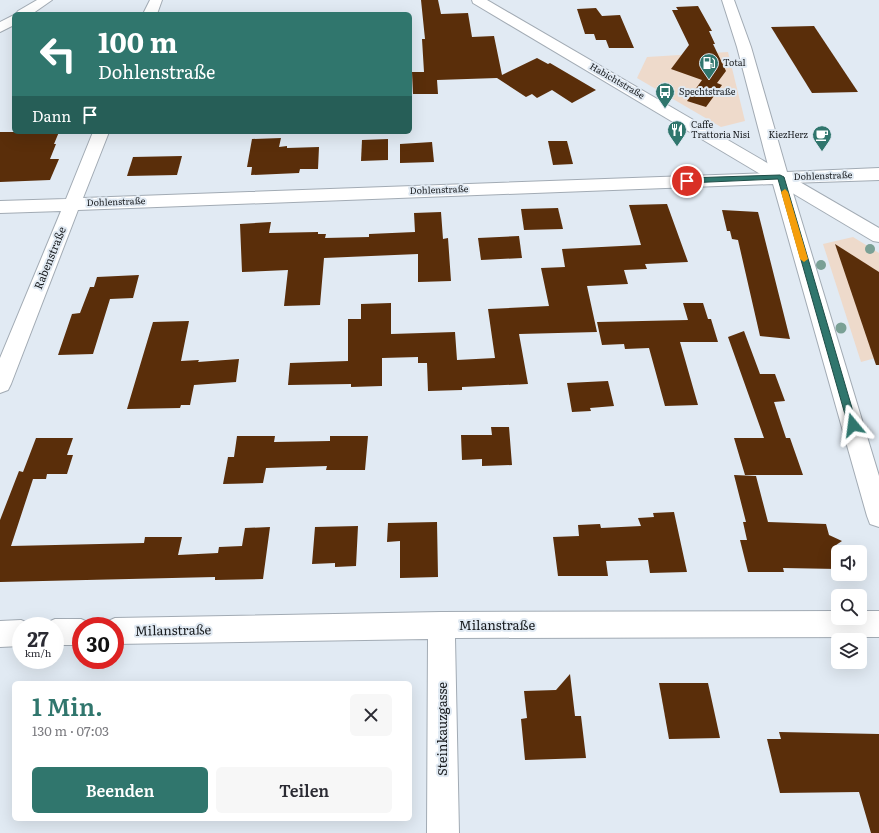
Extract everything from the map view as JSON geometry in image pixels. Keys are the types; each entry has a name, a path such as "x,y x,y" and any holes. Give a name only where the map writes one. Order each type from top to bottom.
{"street":[{"path":"26,12 46,0"},
{"path":"151,12 156,0"},
{"name":"Habichtstraße","path":"478,0 879,236"},
{"path":"728,0 744,47 780,177 879,516"},
{"path":"0,28 12,20"},
{"name":"Rabenstraße","path":"0,384 101,134"},
{"name":"Dohlenstraße","path":"0,207 879,174"},
{"name":"Milanstraße","path":"124,631 441,625 879,624"},
{"name":"Steinkauzgasse","path":"441,625 443,833"},
{"path":"0,634 12,633"}],"shaded area":[{"path":"728,52 745,121 721,127 637,78 647,57"},
{"path":"853,237 879,253 879,357 861,362 823,244"}],"building":[{"path":"421,0 438,0 441,14 468,13 472,37 494,36 502,75 537,58 548,64 550,63 596,90 572,103 552,90 537,98 532,94 526,97 497,78 437,80 438,94 413,94 412,72 424,72 422,39 425,39"},
{"path":"698,6 712,31 709,31 715,44 713,44 726,71 717,83 722,85 706,107 687,101 702,80 671,69 689,45 672,10 678,10 676,7"},
{"path":"596,8 602,16 620,15 634,48 609,48 606,40 596,40 594,34 585,34 577,9"},
{"path":"814,26 858,92 812,93 771,27"},
{"path":"0,132 12,132 12,134 58,134 50,159 59,159 50,180 0,182"},
{"path":"281,138 279,147 319,147 318,169 300,169 299,173 251,175 252,167 247,167 252,139"},
{"path":"388,139 388,160 361,161 362,140"},
{"path":"548,141 567,141 573,164 553,165"},
{"path":"432,142 434,162 400,163 400,144"},
{"path":"182,156 177,175 127,176 133,157"},
{"path":"667,204 688,262 645,264 647,269 624,270 628,284 587,286 597,332 519,334 528,384 462,387 462,390 428,391 427,363 418,363 418,357 382,358 382,386 351,387 351,384 288,385 290,363 348,361 348,319 361,319 361,304 391,303 391,334 455,332 457,360 495,358 488,309 549,306 541,268 565,267 562,249 641,245 629,205"},
{"path":"558,208 563,229 524,230 521,209"},
{"path":"722,210 758,212 790,339 760,336 738,240 732,239 730,231 727,231"},
{"path":"441,212 443,239 448,238 451,281 418,282 418,254 324,258 320,305 284,306 288,270 242,272 240,224 271,222 269,233 318,232 318,234 326,234 325,238 369,237 369,234 415,232 414,213"},
{"path":"519,236 522,258 481,260 478,238"},
{"path":"835,244 879,272 879,365 876,365"},
{"path":"139,275 133,298 110,299 93,354 58,355 72,314 80,313 90,287 94,287 97,277"},
{"path":"683,303 703,303 708,319 711,319 718,342 680,342 698,405 665,406 649,348 625,349 624,344 602,345 597,322 688,320"},
{"path":"189,321 181,361 199,360 198,362 239,359 236,382 194,385 190,405 181,405 180,408 127,409 153,322"},
{"path":"744,331 760,374 775,374 785,401 774,402 786,438 790,438 803,475 745,475 734,438 764,438 728,337"},
{"path":"608,381 614,406 590,408 591,411 572,412 567,383"},
{"path":"491,427 509,427 512,465 482,466 482,459 462,460 461,435 492,435"},
{"path":"237,436 275,436 274,442 330,441 330,436 368,436 365,470 326,470 327,466 266,468 263,483 223,484 228,457 234,457"},
{"path":"36,438 73,438 67,455 73,455 67,474 47,474 46,479 33,479 11,546 144,543 145,537 182,537 178,555 218,553 219,547 242,546 245,528 270,527 263,579 215,580 215,577 0,582 0,520 19,471 23,472"},
{"path":"734,475 756,476 768,522 826,524 829,535 842,541 836,545 831,545 831,569 783,568 784,572 748,572 740,540 747,540 743,522 746,522"},
{"path":"674,512 687,572 650,573 648,560 606,561 608,576 558,576 553,537 579,536 578,525 600,524 601,528 641,526 638,518 654,517 653,513"},
{"path":"437,522 438,577 400,578 400,541 387,542 388,523"},
{"path":"358,526 356,566 335,567 335,563 312,564 315,527"},
{"path":"570,674 575,716 581,716 586,758 525,760 521,719 527,718 524,691 556,690"},
{"path":"659,683 708,683 720,738 669,739"},
{"path":"779,732 879,734 879,833 871,833 859,792 780,793 767,739 781,739"}],"slow traffic":[{"path":"785,192 804,259"}],"place":[{"name":"Total","path":"709,80"},
{"name":"Spechtstraße","path":"665,109"},
{"name":"Caffe Trattoria Nisi","path":"677,147"},
{"name":"KiezHerz","path":"822,152"}],"route":[{"path":"687,181 780,177 853,425"}]}
